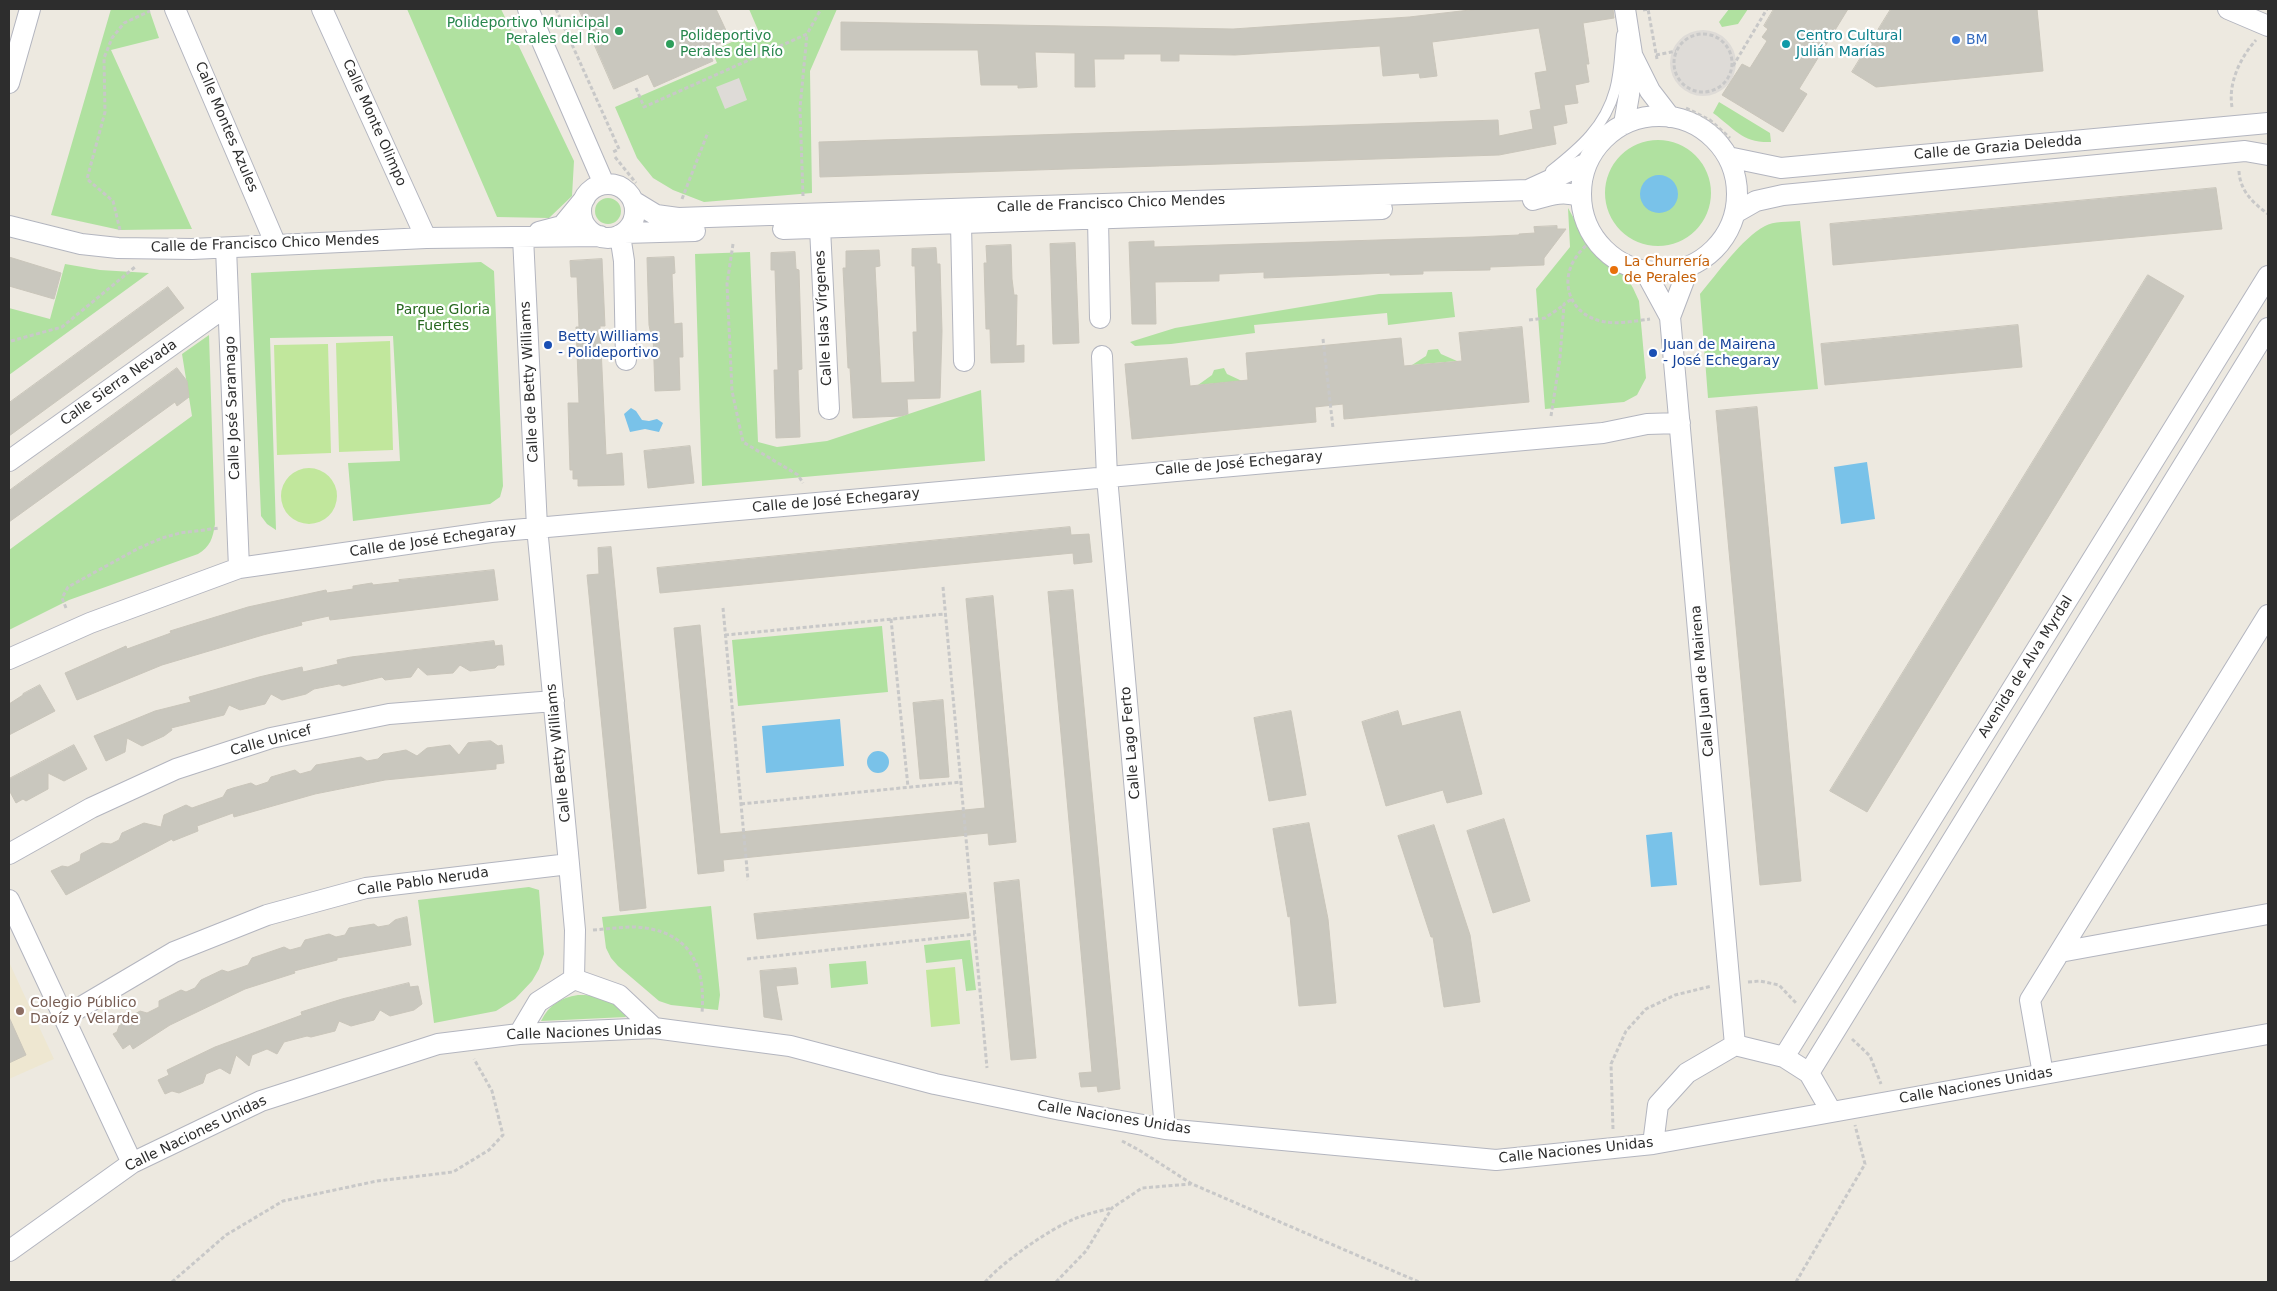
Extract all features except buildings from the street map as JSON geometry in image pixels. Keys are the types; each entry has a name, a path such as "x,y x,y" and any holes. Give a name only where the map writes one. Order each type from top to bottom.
{"street":[{"path":"9,82 30,9"},
{"name":"Calle Montes Azules","path":"174,9 276,245"},
{"name":"Calle Monte Olimpo","path":"322,9 426,238"},
{"path":"528,9 604,184"},
{"path":"2228,9 2251,12 2268,26"},
{"path":"1624,124 1629,96 1632,54 1625,10"},
{"path":"1632,54 1650,90 1676,112 1732,150 1737,196 1735,213 1724,237 1709,255 1689,267 1667,272 1645,271 1622,264 1603,249 1589,230 1581,207 1581,183 1589,158 1606,137 1624,124 1649,116 1676,112"},
{"name":"Calle de Grazia Deledda","path":"1732,150 1781,168 2268,123"},
{"name":"Calle de Grazia Deledda","path":"1735,213 1756,201 1783,195 2245,151 2268,155"},
{"name":"Calle de Francisco Chico Mendes","path":"633,200 656,215 678,218 1528,190 1588,164"},
{"path":"604,184 622,187 629,193 635,209 634,218 622,234 607,238 593,233 583,220 582,213 585,198 590,191 604,184"},
{"name":"Calle de Francisco Chico Mendes","path":"622,234 1498,205 1530,200 1558,192 1572,193 1581,197"},
{"name":"Calle de Francisco Chico Mendes","path":"523,237 562,226 585,198"},
{"path":"1098,219 1100,318"},
{"path":"960,224 964,361"},
{"name":"Calle de Francisco Chico Mendes","path":"9,226 81,244 118,248 226,248 426,238 600,236"},
{"name":"Calle Islas Vírgenes","path":"820,228 828,409"},
{"path":"622,234 626,360"},
{"name":"Calle de Betty Williams","path":"523,237 537,528"},
{"name":"Calle José Saramago","path":"226,248 239,568"},
{"name":"Calle Juan de Mairena","path":"1670,317 1689,267"},
{"name":"Calle Juan de Mairena","path":"1645,271 1670,317 1735,1045"},
{"name":"Avenida de Alva Myrdal","path":"1784,1057 2268,276"},
{"name":"Calle Sierra Nevada","path":"9,461 228,305"},
{"name":"Avenida de Alva Myrdal","path":"1809,1073 2268,328"},
{"name":"Calle Lago Ferto","path":"1102,356 1108,477 1165,1129"},
{"name":"Calle de José Echegaray","path":"9,659 90,623 239,568 537,528 1108,477 1156,471 1603,433 1647,424 1680,422"},
{"name":"Calle Betty Williams","path":"537,528 575,930 574,979"},
{"path":"2043,1074 2030,1000 2268,615"},
{"name":"Calle Unicef","path":"9,854 91,808 176,769 271,738 389,714 554,701"},
{"name":"Calle Pablo Neruda","path":"64,1017 174,952 267,915 366,888 569,864"},
{"path":"9,900 132,1163"},
{"path":"2060,952 2268,914"},
{"path":"519,1034 538,1002 574,979 619,994 654,1028"},
{"name":"Calle Naciones Unidas","path":"9,1251 132,1163 260,1102 438,1044 519,1034 654,1028 790,1046 936,1084 1165,1129 1496,1160 1653,1144 2268,1034"},
{"path":"1653,1144 1658,1105 1687,1073 1735,1045 1784,1057 1809,1073 1831,1111"}],"lane":[{"path":"1549,182 1551,171 1592,136 1606,116 1616,89 1625,10"}],"path":[{"path":"556,9 619,148 594,162"},
{"path":"803,199 800,108 807,34 820,9"},
{"path":"1732,68 1731,56 1726,45 1717,37 1705,34 1693,36 1682,42 1676,51 1674,61 1675,72 1680,82 1688,88 1699,92 1710,91 1720,86 1728,78 1767,9"},
{"path":"1625,10 1648,10 1657,62"},
{"path":"120,230 113,202 87,178 105,112 104,58 112,38 124,23 150,11"},
{"path":"636,88 644,107 807,34"},
{"path":"1656,55 1676,51"},
{"path":"1676,112 1710,120 1732,150"},
{"path":"678,218 678,208 708,132"},
{"path":"1590,241 1574,259 1567,282 1578,311 1587,317 1601,322 1614,323 1670,317"},
{"path":"733,244 727,284 732,390 743,442 798,475 802,483"},
{"path":"11,341 62,327 136,267"},
{"path":"1529,320 1545,318 1573,299"},
{"path":"1551,416 1560,358 1564,304"},
{"path":"1323,339 1333,428"},
{"path":"66,608 62,598 68,587 139,548 180,533 223,528"},
{"path":"943,587 987,1068"},
{"path":"723,608 748,880"},
{"path":"725,635 946,614"},
{"path":"891,619 908,787"},
{"path":"741,804 961,782"},
{"path":"575,930 635,927 667,934 693,954 700,969 703,984 702,1014"},
{"path":"747,959 975,934"},
{"path":"172,1282 226,1235 283,1201 377,1181 453,1172 488,1150 503,1135 492,1091 463,1041"},
{"path":"1796,1282 1864,1164 1850,1108"},
{"path":"1116,1138 1139,1150 1192,1184 1419,1282"},
{"path":"985,1282 996,1270 1049,1233 1075,1219 1112,1208 1142,1188 1192,1184"},
{"path":"1056,1282 1086,1251 1112,1208"}],"shaded area":[{"path":"1703,30 1716,33 1726,40 1733,50 1736,63 1733,76 1726,86 1716,93 1703,96 1690,93 1680,86 1673,76 1670,63 1673,50 1680,40 1690,33"},
{"path":"739,78 747,100 725,109 716,87"},
{"name":"Colegio Público Daoíz y Velarde","path":"9,962 54,1059 9,1079"}],"green space":[{"path":"111,9 149,9 159,38 111,50 192,229 120,230 51,215"},
{"path":"407,9 501,9 574,161 572,196 549,218 497,217"},
{"path":"749,9 837,9 810,71 812,193 704,202 673,190 653,178 637,158 615,107 717,63 712,51 758,30"},
{"path":"1729,9 1748,9 1738,24 1722,27 1719,22"},
{"path":"1719,102 1770,133 1771,142 1753,140 1739,134 1713,113"},
{"path":"1658,140 1678,144 1696,155 1707,173 1711,193 1707,213 1696,231 1678,242 1658,246 1638,242 1620,231 1609,213 1605,193 1609,173 1620,155 1638,144"},
{"path":"608,198 617,202 621,211 617,220 608,224 599,220 595,211 599,202"},
{"path":"1568,208 1590,247 1601,258 1626,276 1639,301 1646,378 1637,395 1624,402 1545,409 1536,289 1570,247"},
{"path":"1800,221 1818,389 1708,398 1700,294 1730,257 1756,232 1772,223"},
{"path":"750,252 758,442 777,447 827,441 981,390 985,461 702,486 695,254"},
{"name":"Parque Gloria Fuertes","path":"481,262 494,271 503,486 500,497 490,504 353,521 348,463 400,461 393,336 270,338 276,530 267,524 261,516 251,273"},
{"path":"65,264 100,270 149,273 9,375 9,308 50,319"},
{"path":"1452,292 1455,317 1388,325 1387,313 1254,325 1255,333 1171,344 1135,346 1130,342 1175,328 1379,294"},
{"path":"209,335 215,524 212,538 208,545 198,554 69,600 9,630 9,550 192,416 182,354"},
{"path":"390,341 393,450 339,452 336,343"},
{"path":"328,344 331,453 277,455 274,345"},
{"path":"1438,349 1441,354 1457,361 1412,365 1426,356 1428,350"},
{"path":"1224,368 1227,374 1242,381 1198,385 1212,375 1214,370"},
{"path":"309,468 320,470 329,476 335,485 337,496 335,507 329,516 320,522 309,524 298,522 289,516 283,507 281,496 283,485 289,476 298,470"},
{"path":"882,626 888,692 738,706 732,640"},
{"path":"529,887 539,890 544,954 539,969 532,981 515,999 496,1011 434,1023 418,900"},
{"path":"711,906 720,995 718,1010 671,1005 659,1001 618,966 606,948 602,917"},
{"path":"970,940 976,990 966,991 962,959 926,963 924,945"},
{"path":"866,961 868,984 831,988 829,964"},
{"path":"955,967 960,1024 931,1027 926,970"},
{"path":"578,995 598,997 612,1003 623,1011 626,1017 541,1021 556,1003"}],"water":[{"path":"1659,175 1672,181 1678,194 1672,207 1659,213 1646,207 1640,194 1646,181"},
{"path":"631,408 636,411 642,420 657,419 663,423 659,432 645,429 630,432 624,414"},
{"path":"1867,462 1875,519 1841,524 1834,467"},
{"path":"840,719 844,766 766,773 762,726"},
{"path":"878,751 888,758 889,762 882,772 878,773 868,766 867,762 874,752"},
{"path":"1672,832 1677,885 1651,887 1646,835"}],"place":[{"name":"Polideportivo Municipal Perales del Rio","path":"619,31"},
{"name":"BM","path":"1956,40"},
{"name":"Polideportivo Perales del Río","path":"670,44"},
{"name":"Centro Cultural Julián Marías","path":"1786,44"},
{"name":"La Churrería de Perales","path":"1614,270"},
{"name":"Betty Williams - Polideportivo","path":"548,345"},
{"name":"Juan de Mairena - José Echegaray","path":"1653,353"},
{"name":"Colegio Público Daoíz y Velarde","path":"20,1011"}]}
